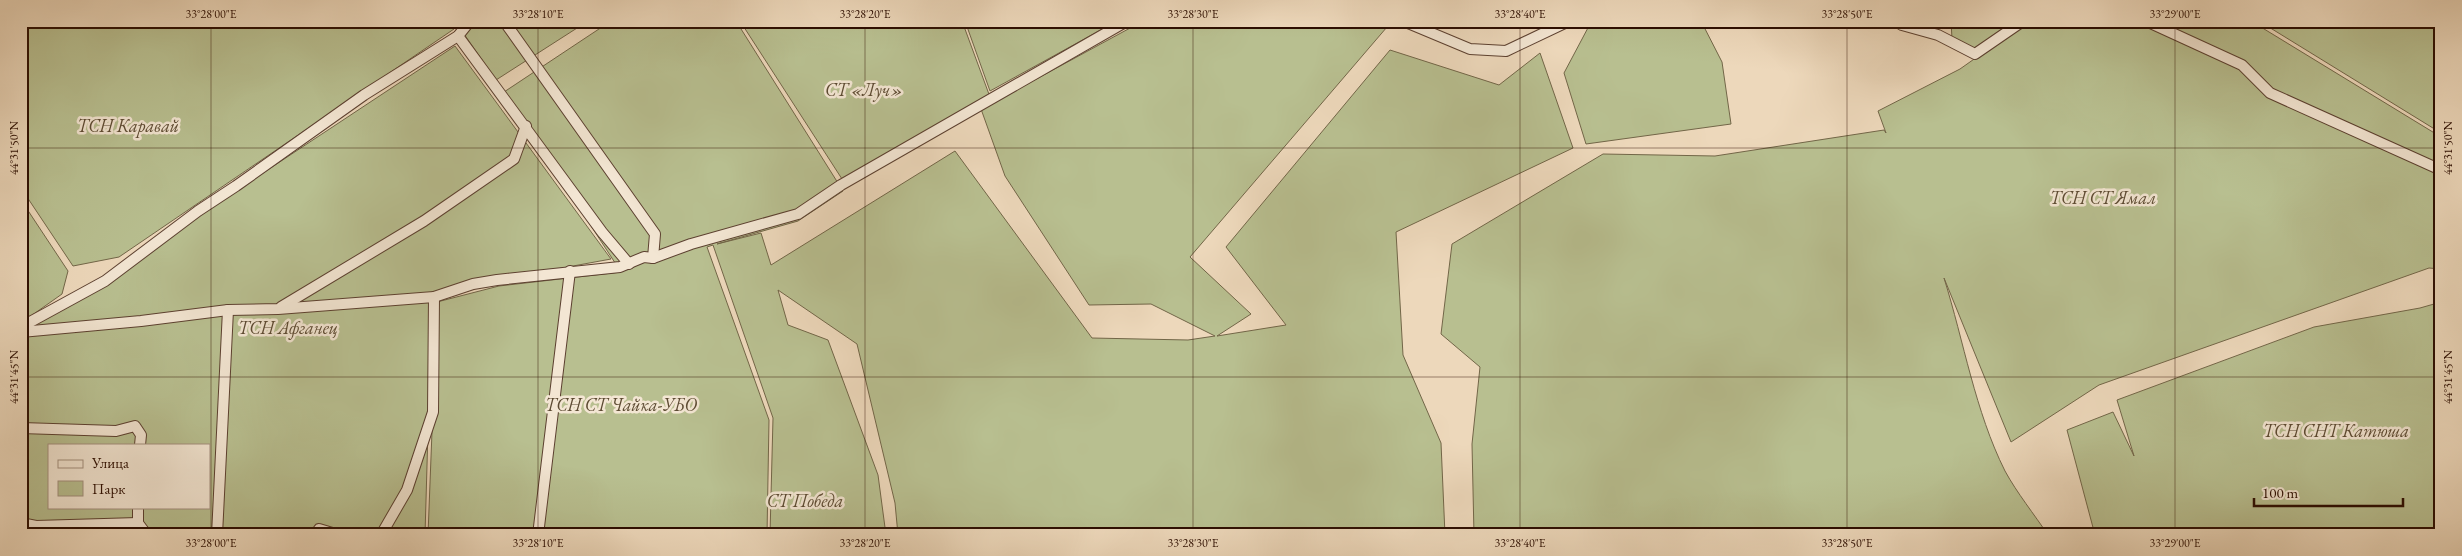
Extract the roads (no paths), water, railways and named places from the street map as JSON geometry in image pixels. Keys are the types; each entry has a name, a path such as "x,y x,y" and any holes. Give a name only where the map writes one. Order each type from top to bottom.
{"street":[{"path":"21,327 105,281 198,210 236,186 364,95 458,36 470,21"},
{"path":"504,21 655,234 653,258"},
{"path":"21,332 141,321 228,310 278,309 434,297 472,284 570,271 620,267 644,257 653,258 691,244 798,214 841,186 1127,21"},
{"path":"1403,21 1470,49 1506,51 1569,21"},
{"path":"1896,21 1902,25 1938,35 1975,54 2023,21"},
{"path":"2146,21 2242,64 2270,93 2441,170"},
{"path":"458,36 483,73 526,126 602,232 629,264"},
{"path":"278,309 424,221 514,159 526,126"},
{"path":"538,535 570,271"},
{"path":"381,535 407,490 433,412 434,297"},
{"path":"217,535 228,310"},
{"path":"21,428 116,431 135,426 140,435 140,444"},
{"path":"138,508 138,523 147,535"},
{"path":"21,523 39,531 138,523"},
{"path":"316,535 319,529 339,535"}],"park label":[{"name":"СТ «Луч»","path":"864,89"},
{"name":"ТСН Каравай","path":"128,125"},
{"name":"ТСН СТ Ямал","path":"2103,197"},
{"name":"ТСН Афганец","path":"288,327"},
{"name":"ТСН СТ Чайка-УБО","path":"621,404"},
{"name":"ТСН СНТ Катюша","path":"2336,430"},
{"name":"СТ Победа","path":"805,500"}]}
